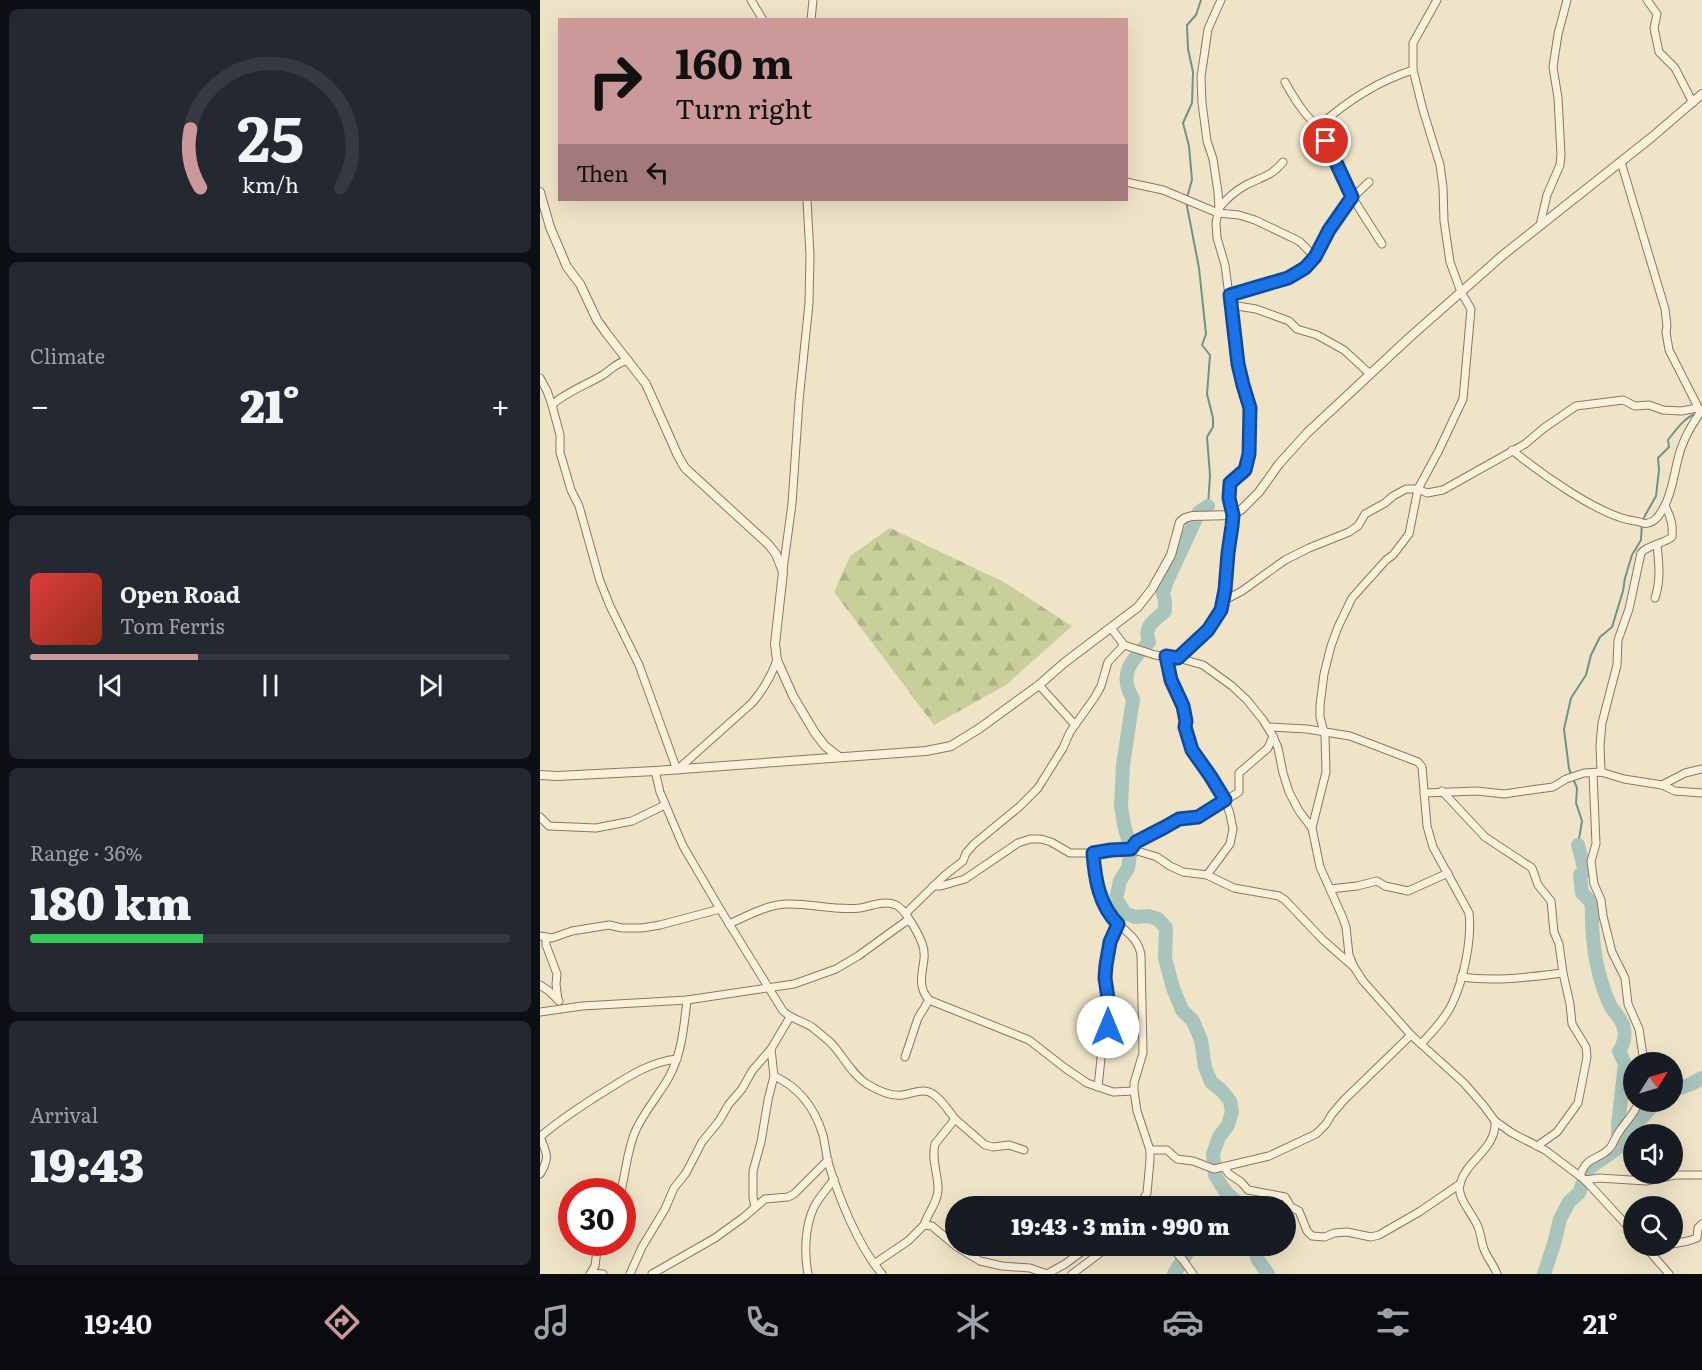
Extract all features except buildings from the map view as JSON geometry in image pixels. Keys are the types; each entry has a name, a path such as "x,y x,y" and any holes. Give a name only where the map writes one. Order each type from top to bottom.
{"street":[{"path":"751,0 762,18"},
{"path":"811,18 813,0"},
{"path":"1178,658 1208,630 1223,601 1233,515 1230,483 1245,470 1249,447 1250,408 1238,364 1225,265 1217,238 1216,223 1219,210 1202,103 1201,77 1208,29 1221,0"},
{"path":"1353,967 1347,946 1346,927 1320,867 1312,828 1326,772 1325,736 1320,717 1324,674 1338,627 1352,598 1393,555 1409,534 1418,489 1462,404 1471,316 1471,309 1461,292 1448,252 1440,165 1413,70 1413,43 1437,0"},
{"path":"1540,225 1547,195 1560,165 1558,98 1553,67 1558,34 1567,0"},
{"path":"1647,0 1657,14 1654,28 1659,52 1674,68 1693,103"},
{"path":"1319,126 1338,110 1379,84 1413,70"},
{"path":"1285,82 1304,110 1319,126 1352,197 1382,244"},
{"path":"540,775 677,770 926,752 946,748 980,728 1039,685 1064,663 1138,607 1146,598 1171,555 1180,522 1192,516 1233,515 1250,502 1279,464 1307,433 1370,374 1540,225 1621,162 1702,94"},
{"path":"1219,210 1234,192 1273,173 1283,162"},
{"path":"1621,162 1665,309 1669,350 1700,410"},
{"path":"1128,182 1163,190 1273,228 1299,241 1315,257"},
{"path":"1230,295 1288,278 1305,268 1315,257 1329,230 1352,197 1369,182"},
{"path":"540,192 550,227 567,267 580,285 597,320 646,384 685,468 768,544 780,562 783,572"},
{"path":"807,201 810,255 809,303 799,402 793,498 775,644 777,660 793,696 815,733 825,746 839,757"},
{"path":"1231,305 1256,309 1289,321 1297,329 1317,335 1344,350 1370,374"},
{"path":"552,405 558,399 604,374 622,361 628,360"},
{"path":"540,378 548,391 561,435 561,459 579,506 600,581 639,665 677,770"},
{"path":"1223,601 1242,591 1285,560 1349,532 1358,526 1365,514 1393,496 1406,489 1427,492 1443,490 1525,444 1580,404 1623,400 1635,406 1649,405 1663,410 1700,410"},
{"path":"1512,450 1550,478 1601,509 1630,521 1651,523 1665,506 1678,455 1688,430 1700,410"},
{"path":"1642,1052 1639,1029 1628,1004 1625,978 1612,952 1601,900 1594,884 1591,861 1596,844 1597,772 1601,729 1617,665 1618,640 1629,609 1641,553 1644,549 1665,542 1672,537 1671,517 1665,506"},
{"path":"1654,598 1658,587 1659,570 1657,545"},
{"path":"1111,628 1124,645 1203,665 1247,700 1273,736 1289,792 1299,811 1312,828"},
{"path":"906,913 963,861 966,853 974,844 1038,788 1098,691 1108,662 1124,645"},
{"path":"1166,656 1171,680 1183,706 1185,727 1192,750 1225,800 1233,829 1230,844 1207,875"},
{"path":"677,770 752,703 770,679 777,660"},
{"path":"1039,685 1075,725"},
{"path":"1268,727 1323,731 1350,736 1418,762 1422,767 1427,826 1433,847 1469,912 1470,924 1469,945 1453,1003 1439,1024 1421,1044"},
{"path":"1131,849 1136,842 1179,819 1198,817 1239,792 1239,773 1268,748 1273,736"},
{"path":"1662,785 1685,773 1702,769"},
{"path":"655,771 665,805 683,846 778,1004 790,1017 812,1027 832,1044 852,1070 867,1084 893,1095 917,1091 933,1094 955,1119 985,1145 993,1147 1008,1145 1024,1150"},
{"path":"1424,793 1478,791 1504,794 1553,787 1576,776 1597,772 1662,785 1675,791 1702,793"},
{"path":"1442,791 1485,837 1532,868 1538,885 1551,901 1554,932 1559,944 1572,1024 1586,1047 1587,1057 1578,1103 1557,1132 1537,1146"},
{"path":"540,817 549,826 596,828 632,821 665,805"},
{"path":"933,886 965,879 1018,843 1030,838 1051,842 1070,853 1131,849 1157,857 1183,872 1207,875 1234,888 1271,894 1285,900 1323,940 1353,967 1373,993 1412,1035 1464,1083 1495,1121 1537,1146 1583,1178 1623,1221"},
{"path":"1093,853 1098,890 1111,917 1140,946 1143,1053 1134,1083 1134,1091 1137,1111 1150,1150 1145,1196"},
{"path":"1330,889 1377,881 1385,886 1408,891 1448,873"},
{"path":"729,924 775,905 858,908 886,903 897,905 906,913 923,944 921,984 923,993 929,1000 1029,1040 1088,1083 1113,1092 1134,1091"},
{"path":"561,1009 556,984 557,974 543,937 552,938 572,931 609,925 622,928 642,928 720,909"},
{"path":"540,1012 603,1004 687,1000 794,984 836,969 909,921"},
{"path":"1098,1087 1102,1049 1108,1027 1106,965 1110,942 1118,924"},
{"path":"1461,977 1499,980 1563,973"},
{"path":"540,985 549,990 558,1000"},
{"path":"623,1178 627,1156 636,1131 668,1078 676,1059 682,1038 687,1000"},
{"path":"905,1057 918,1018 929,1000"},
{"path":"630,1274 674,1188 686,1173 702,1142 742,1089 752,1071 771,1049 790,1017"},
{"path":"1150,1150 1167,1150 1177,1159 1193,1161 1214,1169 1269,1156 1316,1134 1344,1100 1412,1035"},
{"path":"755,1207 753,1171 774,1076 771,1049"},
{"path":"540,1174 547,1158 540,1137 555,1124 633,1075 658,1063 676,1059"},
{"path":"774,1076 785,1081 797,1091 812,1110 823,1137 834,1179 858,1237 882,1274"},
{"path":"1583,1178 1586,1164 1611,1147 1622,1126 1634,1112"},
{"path":"874,1264 908,1241 924,1225 938,1195 933,1161 935,1144 955,1119"},
{"path":"1224,1167 1248,1190 1285,1197 1291,1207 1299,1210 1307,1231 1312,1236 1326,1238 1334,1233 1347,1232 1371,1237 1379,1235 1419,1212 1460,1184 1470,1167 1491,1141 1496,1129 1495,1121"},
{"path":"652,1274 715,1238 765,1199 788,1197 794,1194 828,1161"},
{"path":"1583,1178 1646,1181 1675,1175 1702,1174"},
{"path":"808,1274 806,1247 808,1224 814,1206 834,1179"},
{"path":"1460,1184 1463,1199 1479,1227 1483,1247 1497,1274"},
{"path":"1683,1242 1696,1238 1698,1228 1702,1224"},
{"path":"924,1225 933,1226 957,1247 980,1261 1002,1266 1030,1268 1037,1273 1047,1274 1076,1256"},
{"path":"590,1274 595,1266 596,1256"},
{"path":"1072,1274 1096,1256"},
{"path":"1179,1256 1193,1274"},
{"path":"1653,1256 1669,1274"},
{"path":"590,1274 603,1274"}],"green space":[{"path":"890,528 1002,581 1072,626 1006,685 934,725 834,592 850,556"}],"waterway":[{"path":"1201,0 1196,15 1187,25 1188,49 1193,72 1192,103 1183,123 1189,146 1192,180 1186,201 1199,268 1206,334 1202,345 1210,355 1207,394 1213,427 1207,437 1210,475 1208,506"},
{"path":"1578,845 1582,821 1576,803 1577,788 1569,769 1564,729 1571,698 1586,675 1591,655 1600,637 1612,627 1632,555 1641,540 1642,521 1656,496 1658,458 1669,447 1668,440 1677,429 1687,418 1695,414"},
{"path":"1208,506 1199,512 1167,581 1163,593 1165,611 1151,624 1147,632 1149,642 1132,662 1127,675 1133,699 1123,765 1121,806 1131,849 1128,868 1120,881 1116,899 1125,913 1135,917 1148,916 1158,919 1166,928 1165,958 1173,988 1182,1010 1193,1021 1201,1040 1205,1067 1211,1082 1230,1101 1232,1112 1228,1125 1219,1137 1213,1154 1215,1175 1230,1196"},
{"path":"1544,1274 1560,1219 1569,1202 1579,1193 1588,1169 1619,1147 1618,1125 1625,1064 1619,1051 1624,1039 1624,1028 1610,1005 1597,968 1593,942 1592,903 1582,893 1580,875 1585,871 1578,845"},
{"path":"1683,1087 1702,1078"},
{"path":"1619,1139 1647,1112"},
{"path":"1174,1274 1185,1256"},
{"path":"1257,1256 1268,1274"}],"route":[{"path":"1108,1027 1106,965 1110,942 1118,924 1111,917 1098,890 1093,853 1131,849 1136,842 1179,819 1198,817 1225,800 1192,750 1185,727 1183,706 1171,680 1166,656 1178,658 1208,630 1221,610 1225,590 1233,515 1229,489 1230,483 1245,470 1249,454 1250,429 1250,408 1238,364 1230,295 1288,278 1305,268 1315,257 1329,230 1352,197 1326,141"}]}
